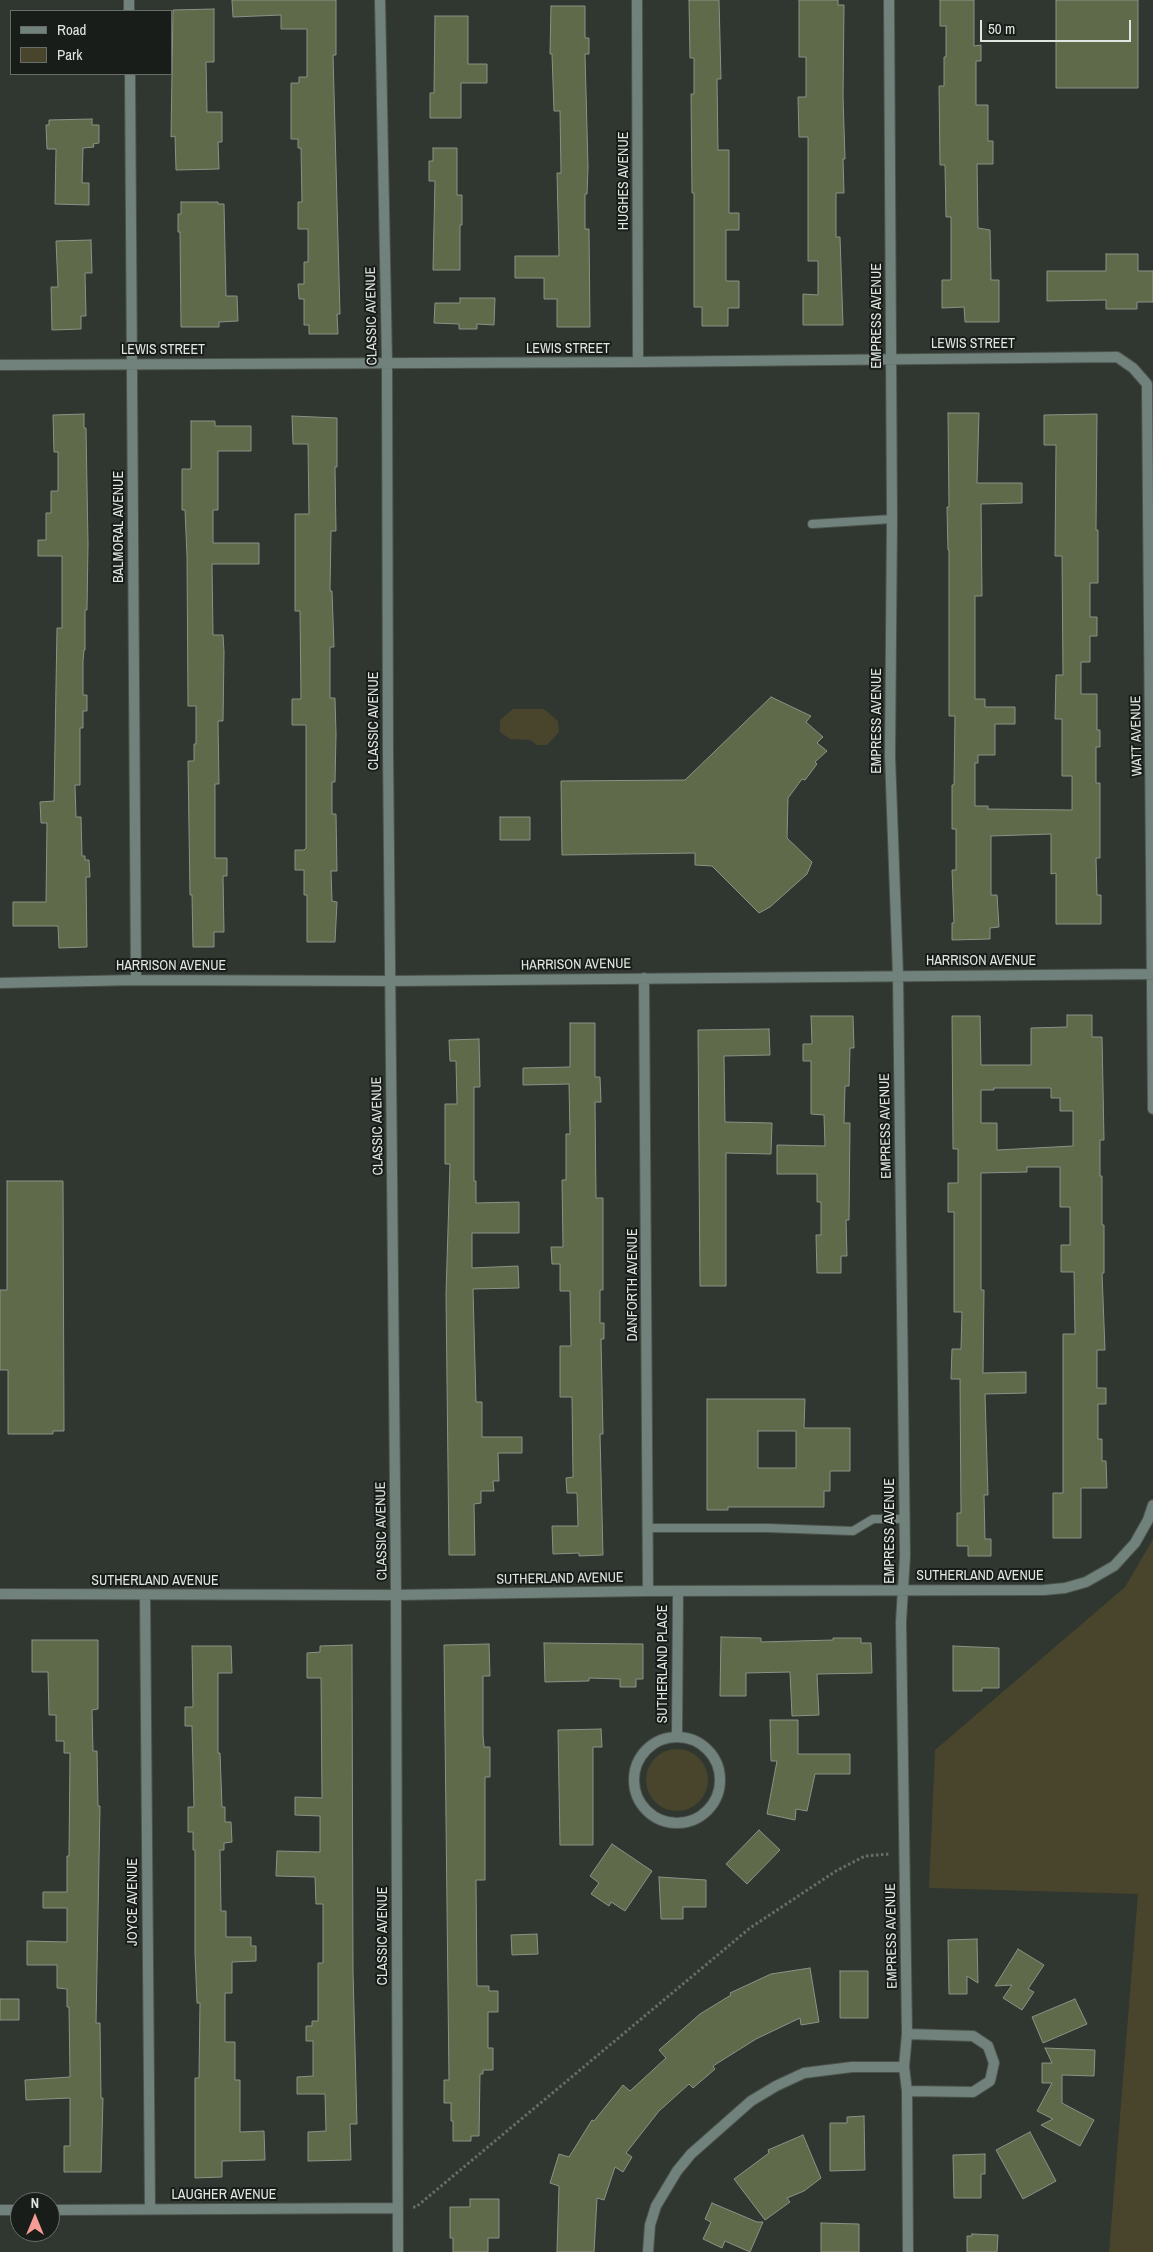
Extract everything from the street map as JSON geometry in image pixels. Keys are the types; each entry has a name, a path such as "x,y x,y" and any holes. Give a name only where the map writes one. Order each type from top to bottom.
{"street":[{"name":"CLASSIC AVENUE","path":"380,0 387,362 390,981 396,1595 398,2252"},
{"name":"HUGHES AVENUE","path":"637,0 638,362"},
{"name":"EMPRESS AVENUE","path":"889,0 892,519 890,756 898,975 904,1519 901,1622 905,1852 906,2034 904,2067 908,2252"},
{"name":"BALMORAL AVENUE","path":"130,75 136,980"},
{"name":"LEWIS STREET","path":"0,365 638,362 1117,357 1133,368"},
{"name":"WATT AVENUE","path":"1133,368 1147,384 1153,1109"},
{"name":"HARRISON AVENUE","path":"0,983 136,980 390,981 1152,974"},
{"name":"DANFORTH AVENUE","path":"644,978 648,1591"},
{"name":"SUTHERLAND AVENUE","path":"0,1594 396,1595 648,1591 1044,1590 1065,1588 1086,1582 1114,1566 1135,1543 1148,1520 1153,1505"},
{"name":"SUTHERLAND PLACE","path":"676,1737 678,1591"},
{"name":"JOYCE AVENUE","path":"145,1595 150,2208"},
{"name":"SUTHERLAND PLACE","path":"676,1737 690,1739 703,1745 713,1755 719,1768 720,1782 718,1796 705,1812 687,1822 673,1823 659,1819 647,1811 638,1799 634,1785 635,1771 640,1757 662,1739 676,1737"},
{"path":"906,2034 973,2036 988,2046 994,2063 990,2081 973,2092 906,2091"},
{"path":"648,2252 650,2224 656,2206 676,2171 691,2154 751,2101 776,2086 804,2073 852,2067 904,2067"},
{"name":"LAUGHER AVENUE","path":"60,2210 397,2208"}],"lane":[{"path":"812,524 892,519"},
{"path":"648,1528 767,1528 853,1531 873,1519 904,1519"}],"path":[{"path":"397,2208 416,2207 750,1928 836,1871 865,1856 905,1852"}],"green space":[{"path":"513,709 544,709 558,721 559,732 547,745 537,745 530,740 510,739 500,732 500,720"},
{"path":"1153,1539 1153,2252 1109,2252 1138,1894 929,1888 935,1750 1125,1587"},
{"path":"677,1749 694,1754 699,1758 703,1763 708,1780 703,1797 699,1802 694,1806 677,1811 660,1806 655,1802 651,1797 646,1780 651,1763 655,1758 660,1754"}],"building":[{"path":"232,0 336,0 336,55 333,55 340,314 337,314 338,334 309,334 309,325 304,325 304,299 299,299 298,284 304,284 304,262 308,262 308,229 298,229 298,202 302,202 301,148 298,148 298,139 291,139 291,83 299,83 299,77 307,77 307,29 281,29 281,15 233,17"},
{"path":"689,0 719,0 721,79 717,79 718,150 729,150 729,213 739,213 739,230 726,230 726,281 739,281 739,308 728,308 728,326 702,326 702,307 694,307 694,193 692,193 691,94 694,94 694,58 690,58"},
{"path":"799,0 838,0 838,5 844,5 844,193 836,193 836,237 840,237 843,325 803,325 803,294 818,295 818,261 808,261 808,137 799,137 798,97 806,97 806,57 799,57"},
{"path":"940,0 974,0 974,46 981,45 981,61 976,61 976,105 988,105 988,141 993,141 993,164 977,164 978,228 990,230 991,280 999,280 999,322 965,322 964,307 942,308 942,280 951,280 951,217 946,217 945,165 940,165 939,86 944,86 946,26 940,26"},
{"path":"1056,0 1138,0 1138,88 1056,88"},
{"path":"551,6 585,6 585,38 589,38 589,54 585,54 588,167 587,194 585,194 585,229 589,229 590,327 557,327 557,299 544,299 544,278 515,278 515,256 559,256 557,173 561,173 560,111 554,111 552,54 550,54"},
{"path":"214,9 214,62 206,62 207,112 222,112 222,142 218,142 219,169 176,170 175,136 171,137 173,10"},
{"path":"435,16 468,16 468,64 487,64 487,83 461,83 461,118 430,118 430,93 434,93"},
{"path":"92,119 92,125 99,125 99,143 93,144 94,147 83,148 82,183 89,183 89,205 55,204 56,149 47,149 46,125 49,125 49,120"},
{"path":"433,148 457,148 457,195 462,195 460,270 433,270 435,181 429,181 429,161 433,161"},
{"path":"181,202 218,202 218,204 224,204 226,296 237,296 238,321 219,322 219,327 181,327 180,232 178,232 178,214 181,214"},
{"path":"91,240 92,273 85,273 86,316 81,316 81,329 52,330 51,287 58,287 56,241"},
{"path":"1106,254 1138,254 1138,271 1153,271 1153,302 1137,302 1137,309 1106,309 1106,300 1047,301 1047,271 1106,271"},
{"path":"460,298 495,298 494,325 477,324 477,329 459,329 459,324 434,323 435,303 460,303"},
{"path":"948,413 979,413 977,483 1022,483 1022,503 981,504 982,596 975,596 975,699 985,699 985,707 1015,707 1015,724 995,724 995,755 978,755 978,763 975,763 975,806 988,806 988,809 1072,810 1072,776 1062,776 1062,719 1055,719 1056,675 1063,675 1062,556 1055,556 1056,445 1044,445 1044,415 1097,414 1096,530 1098,530 1098,583 1090,583 1090,617 1097,617 1097,636 1090,636 1090,662 1081,662 1081,694 1097,694 1097,730 1100,730 1100,747 1096,747 1096,783 1100,783 1100,858 1096,858 1097,895 1101,895 1101,924 1056,924 1056,873 1051,874 1051,834 991,836 991,895 997,895 999,927 990,928 990,939 952,940 952,923 954,923 952,870 956,870 956,829 952,829 955,716 949,716"},
{"path":"84,414 84,428 86,428 88,544 83,695 87,695 87,711 83,711 83,728 80,728 80,785 75,785 76,817 81,817 82,856 85,856 85,860 89,860 90,877 86,877 87,947 59,948 58,926 13,926 13,902 46,902 47,823 41,823 40,802 54,801 57,628 62,628 62,556 38,556 38,540 46,540 46,513 51,513 51,491 58,491 58,452 54,452 53,415"},
{"path":"292,416 337,418 337,467 335,467 336,531 331,531 330,591 332,591 334,647 330,647 330,698 335,698 336,734 335,782 332,782 332,814 336,814 337,871 331,871 332,901 337,902 335,942 307,942 307,895 304,895 304,870 295,870 295,850 304,850 306,848 306,725 292,725 292,699 301,699 300,611 295,611 295,514 309,514 308,444 293,444"},
{"path":"191,421 215,421 215,426 251,426 251,451 218,451 218,510 213,510 213,543 259,543 259,564 212,564 213,635 223,635 224,652 223,721 218,721 219,784 215,784 215,858 227,858 227,876 223,876 224,932 214,932 214,947 193,947 192,895 190,895 188,761 194,761 196,706 188,706 187,556 185,510 182,510 182,469 191,469"},
{"path":"771,697 811,716 806,722 823,737 817,743 827,751 815,762 817,764 805,780 802,779 788,798 787,838 812,862 807,874 770,907 759,913 712,866 695,865 695,853 562,855 561,781 685,780"},
{"path":"500,817 530,817 530,840 500,840"},
{"path":"1067,1015 1092,1015 1092,1037 1102,1037 1104,1140 1100,1140 1100,1176 1102,1176 1102,1225 1104,1225 1104,1273 1102,1273 1105,1350 1097,1350 1097,1388 1106,1388 1106,1404 1098,1404 1098,1439 1102,1439 1102,1461 1106,1461 1107,1488 1081,1488 1081,1538 1053,1538 1053,1493 1063,1493 1063,1334 1075,1334 1074,1272 1061,1272 1061,1245 1070,1245 1070,1207 1060,1207 1060,1167 1027,1167 1027,1172 981,1173 981,1290 984,1290 983,1373 1026,1372 1026,1393 985,1394 988,1495 984,1495 985,1539 991,1539 991,1556 968,1556 968,1546 957,1546 957,1513 961,1513 960,1379 951,1379 952,1349 961,1349 962,1312 954,1312 954,1212 948,1212 948,1183 958,1183 958,1149 953,1149 952,1016 980,1016 981,1065 1031,1065 1031,1028 1067,1027","holes":["994,1088 1051,1088 1051,1098 1060,1098 1060,1111 1073,1111 1073,1146 997,1150 997,1123 981,1123 981,1090 994,1090"]},
{"path":"811,1016 853,1016 854,1048 850,1048 849,1086 845,1086 844,1123 850,1123 849,1220 846,1220 847,1256 841,1256 841,1273 817,1273 816,1235 821,1235 821,1202 817,1202 817,1174 777,1174 777,1145 825,1146 824,1115 811,1114 811,1061 803,1061 803,1044 812,1044"},
{"path":"570,1023 595,1023 595,1077 600,1077 601,1102 595,1102 596,1198 603,1198 603,1290 600,1290 600,1323 604,1323 604,1339 601,1339 603,1434 600,1434 603,1555 579,1556 579,1553 553,1554 552,1526 578,1526 577,1493 567,1493 566,1478 573,1477 572,1397 560,1397 560,1346 571,1346 570,1291 560,1291 560,1264 552,1264 551,1247 563,1247 562,1180 566,1180 566,1134 570,1134 569,1084 523,1085 523,1068 570,1067"},
{"path":"769,1029 770,1055 724,1056 725,1122 772,1123 771,1154 726,1153 726,1286 700,1286 698,1030"},
{"path":"479,1039 480,1087 474,1087 474,1181 476,1181 476,1203 519,1202 519,1233 472,1233 472,1268 518,1266 519,1288 473,1289 476,1402 482,1402 482,1437 522,1437 522,1453 498,1453 499,1481 493,1481 494,1491 481,1491 481,1503 474,1504 475,1555 449,1555 446,1294 450,1164 445,1164 445,1104 457,1104 456,1061 450,1061 449,1040"},
{"path":"7,1181 63,1181 64,1431 53,1431 53,1434 8,1434 8,1370 0,1370 0,1290 7,1290"},
{"path":"707,1399 805,1399 804,1428 850,1428 850,1471 830,1471 830,1491 824,1491 824,1507 728,1507 728,1510 707,1510","holes":["758,1431 796,1431 796,1468 758,1468"]},
{"path":"721,1637 761,1638 761,1642 861,1638 861,1643 871,1643 872,1673 817,1674 819,1715 792,1716 790,1672 746,1673 746,1696 720,1696"},
{"path":"32,1640 98,1640 98,1709 92,1710 93,1751 97,1751 98,1806 100,1806 96,2023 100,2023 101,2098 103,2098 101,2172 64,2172 64,2146 70,2146 70,2098 26,2100 25,2080 70,2077 67,1989 57,1988 57,1965 27,1965 27,1941 67,1942 67,1908 43,1908 43,1892 67,1892 67,1856 69,1856 70,1753 64,1753 64,1741 56,1741 56,1715 49,1715 48,1672 32,1672"},
{"path":"544,1643 643,1644 643,1679 636,1679 636,1687 620,1687 620,1679 589,1678 589,1681 545,1682"},
{"path":"489,1644 490,1676 483,1676 483,1735 484,1747 490,1747 490,1777 485,1777 485,1880 476,1880 477,1986 489,1986 489,1991 498,1991 498,2012 488,2012 488,2048 493,2048 493,2070 483,2070 483,2074 480,2074 479,2136 471,2136 471,2141 453,2141 451,2103 444,2103 444,2080 449,2080 444,1645"},
{"path":"352,1645 353,1971 357,2124 350,2124 351,2160 308,2161 308,2132 326,2131 325,2094 297,2094 297,2077 313,2076 313,2041 306,2041 306,2026 312,2026 312,2021 318,2021 318,1963 323,1963 323,1904 316,1904 315,1877 276,1876 277,1851 320,1852 320,1816 295,1815 295,1797 322,1798 321,1678 307,1678 307,1653 320,1652 320,1646"},
{"path":"192,1646 231,1646 232,1673 218,1673 218,1753 220,1753 222,1807 225,1807 225,1822 231,1822 232,1842 224,1843 224,1850 220,1850 221,1911 226,1911 226,1937 251,1937 251,1946 256,1946 256,1961 232,1962 232,1993 225,1993 225,2042 235,2042 235,2080 240,2080 240,2132 264,2131 265,2160 222,2161 222,2177 195,2178 195,2078 199,2078 200,2003 197,2003 195,1953 195,1850 193,1850 193,1832 188,1832 188,1807 194,1807 192,1726 185,1726 185,1707 193,1707"},
{"path":"953,1646 999,1648 999,1688 982,1688 982,1691 953,1691"},
{"path":"770,1720 798,1720 798,1754 850,1754 850,1774 815,1774 807,1811 796,1809 795,1820 767,1814 777,1761 771,1761"},
{"path":"601,1729 602,1747 593,1747 593,1845 560,1845 558,1730"},
{"path":"759,1830 780,1850 747,1884 726,1864"},
{"path":"612,1844 652,1871 625,1911 611,1902 609,1906 591,1894 599,1883 590,1876"},
{"path":"659,1877 706,1880 706,1907 683,1907 683,1919 661,1919"},
{"path":"537,1934 538,1954 512,1955 511,1935"},
{"path":"977,1939 978,1983 967,1976 967,1994 949,1994 948,1940"},
{"path":"1018,1949 1044,1965 1028,1989 1034,1992 1022,2010 1003,1998 1012,1985 995,1986"},
{"path":"810,1968 819,2022 801,2025 800,2018 756,2039 713,2066 715,2069 693,2088 689,2084 659,2111 626,2153 632,2157 623,2172 615,2167 604,2200 597,2198 594,2252 557,2252 559,2186 550,2183 559,2154 569,2157 592,2120 594,2121 623,2085 630,2091 666,2058 659,2050 700,2014 731,1995 730,1993 771,1974"},
{"path":"840,1971 868,1971 868,2018 840,2018"},
{"path":"0,1999 19,1999 19,2020 0,2020"},
{"path":"1075,1999 1087,2024 1043,2043 1032,2017"},
{"path":"1045,2048 1095,2050 1094,2076 1062,2075 1062,2103 1094,2120 1080,2146 1041,2125 1053,2119 1037,2111 1052,2083 1042,2083 1042,2063 1052,2063"},
{"path":"864,2116 865,2170 830,2171 830,2123 847,2123 847,2117"},
{"path":"1030,2132 1056,2181 1023,2199 996,2150"},
{"path":"803,2135 821,2178 804,2191 787,2198 790,2202 765,2220 734,2179 769,2153 768,2150"},
{"path":"985,2154 985,2174 981,2174 981,2198 954,2198 953,2155"},
{"path":"470,2199 499,2199 499,2238 488,2238 488,2252 453,2252 453,2238 450,2238 450,2207 470,2207"},
{"path":"712,2203 757,2222 763,2222 750,2252 725,2241 722,2248 703,2239 711,2222 705,2219"},
{"path":"821,2223 859,2224 859,2252 821,2252"},
{"path":"972,2234 998,2235 997,2252 967,2252 967,2236 972,2236"}]}
